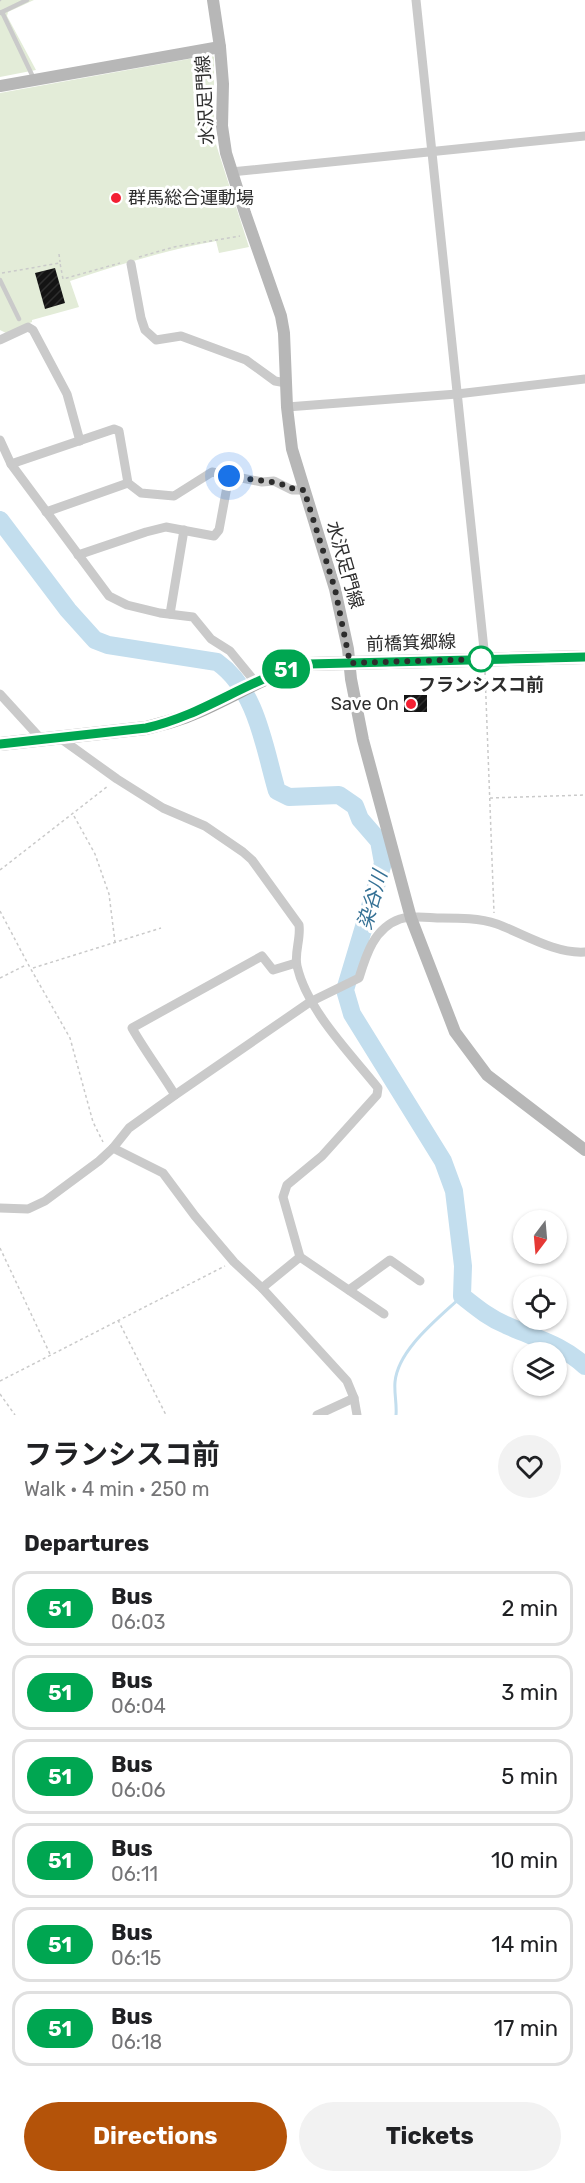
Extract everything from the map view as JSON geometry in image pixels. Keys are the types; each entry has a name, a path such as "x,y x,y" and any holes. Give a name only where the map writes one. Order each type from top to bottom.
{"main road":[{"name":"水沢足門線","path":"213,0 223,84 223,132 231,172 281,316 292,449 335,589 363,740 411,918 455,1032 487,1075 585,1150"},
{"path":"0,86 220,47"},
{"name":"前橋箕郷線","path":"0,744 146,728 168,723 288,669 309,664 585,657"}],"street":[{"path":"416,0 485,659"},
{"path":"231,172 585,136"},
{"path":"130,262 145,330 156,340 182,336 246,360 275,381 286,382"},
{"path":"0,340 28,327 33,330 67,394 80,441"},
{"path":"287,407 457,394 585,379"},
{"path":"11,464 114,429 119,431 128,483 141,493 174,496 212,472 262,482 274,482 292,490 304,490"},
{"path":"0,440 11,464 109,596 127,605 192,617 212,639 230,651 253,684"},
{"path":"78,555 166,527 214,536 219,530 229,476"},
{"path":"46,512 128,483"},
{"path":"170,614 184,530"},
{"path":"0,694 42,740"},
{"path":"60,738 117,779 163,808 205,826 252,860 299,925 301,936 296,963 310,1002 378,1088 377,1095 322,1156 287,1185 283,1197 284,1206 300,1257 384,1314"},
{"path":"0,1208 36,1207 99,1161 114,1148 129,1128 175,1095 310,1002 358,978 371,944 378,934 399,920 467,918 494,923 561,949 585,952"},
{"path":"175,1095 156,1064 148,1057 132,1028 262,956 273,970 296,963"},
{"path":"114,1148 163,1173 195,1216 234,1262 262,1288 347,1381 354,1398 357,1415"},
{"path":"262,1288 300,1257"},
{"path":"349,1290 390,1260 420,1281"},
{"path":"316,1415 354,1398"}],"lane":[{"path":"27,0 1,13 35,80"},
{"path":"0,280 19,319"}],"path":[{"path":"130,262 174,247 245,235"},
{"path":"59,254 63,279 118,263"},
{"path":"0,273 60,263"},
{"path":"485,659 494,923"},
{"path":"0,870 117,779"},
{"path":"489,798 585,795"},
{"path":"73,815 95,854 109,894 115,942"},
{"path":"0,911 70,1038 98,1134 104,1145 114,1148"},
{"path":"32,968 161,928"},
{"path":"0,978 28,964"},
{"path":"0,1248 50,1355"},
{"path":"0,1381 234,1262"},
{"path":"118,1319 166,1415"},
{"path":"0,1394 15,1415"}],"green space":[{"path":"0,0 34,0 8,12 7,16 36,70 0,77"},
{"name":"群馬総合運動場","path":"211,55 214,57 214,138 249,247 219,253 216,241 142,258 70,281 79,307 32,320 6,333 0,330 0,93"}],"building":[{"path":"55,268 65,303 45,309 35,273"},
{"path":"404,695 427,695 427,712 404,712"}],"waterway":[{"name":"染谷川","path":"0,520 68,610 95,640 108,645 217,662 231,674 241,688 257,720 277,791 289,797 339,795 355,806 360,819 379,841 383,863 345,990 352,1014 443,1161 454,1191 463,1266 462,1296 494,1319 567,1352 585,1366"},
{"name":"染谷川","path":"396,1415 395,1382 404,1358 411,1346 431,1324 462,1296"}],"bus line":[{"name":"51","path":"0,744 146,728 168,723 195,713 275,674 309,664 585,657"}],"place":[{"name":"群馬総合運動場","path":"116,198"},
{"name":"フランシスコ前","path":"481,659"},
{"name":"Save On","path":"411,704"}],"route":[{"path":"229,476 274,482 292,490 304,490 335,589 350,663 485,659 481,659"}]}
